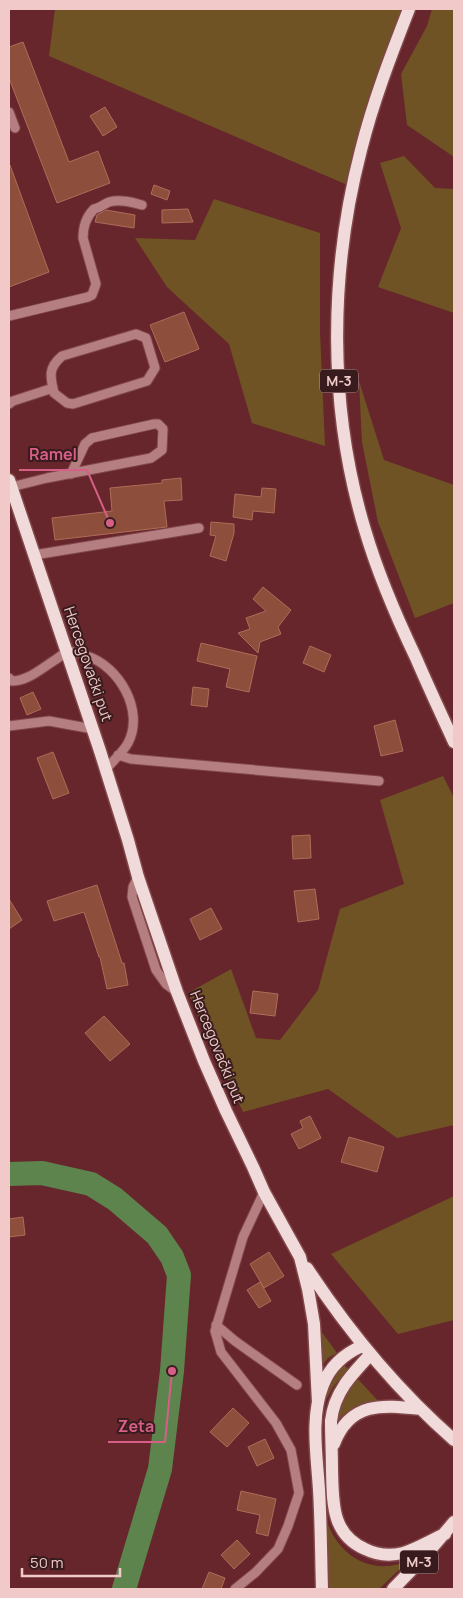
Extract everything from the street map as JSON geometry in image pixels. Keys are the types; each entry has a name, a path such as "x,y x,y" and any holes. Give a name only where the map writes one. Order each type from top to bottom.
{"main road":[{"name":"M-3","path":"409,9 374,103 360,151 352,191 340,271 337,331 338,373 345,443 364,530 389,598 450,723 454,742"},
{"name":"Hercegovački put","path":"10,483 93,729 138,877 177,992 212,1081 264,1192 300,1257"},
{"path":"300,1257 338,1315 366,1351 421,1409 454,1440"},
{"path":"300,1257 314,1324 318,1403 316,1427 322,1589"},
{"path":"318,1403 323,1384 334,1365 348,1353 366,1351"},
{"path":"366,1351 334,1403 331,1420 335,1514 344,1532 357,1545 371,1552 392,1554 411,1550 445,1534"},
{"path":"332,1448 344,1424 361,1412 381,1406 421,1409"},
{"name":"M-3","path":"393,1589 454,1522"}],"street":[{"path":"9,112 15,128"},
{"path":"9,316 92,295 96,284 83,238 86,220 94,209 107,203 116,201 142,205"},
{"path":"136,334 146,338 155,368 146,381 73,404 67,403 60,398 54,393 53,388 50,372 62,356 136,334"},
{"path":"9,404 53,388"},
{"path":"10,483 71,474 150,458 162,450 162,428 158,424 154,424 92,438 85,444 71,474"},
{"path":"34,554 199,528"},
{"path":"9,678 12,681 21,681 67,652 85,655 101,662 117,676 127,692 132,707 132,727 128,743 106,769"},
{"path":"9,726 49,722 93,729"},
{"path":"118,755 131,759 378,781"},
{"path":"235,1589 256,1572 278,1549 299,1493 291,1450 276,1423 221,1352 214,1331 243,1237 264,1192"},
{"path":"216,1325 235,1341 297,1385"}],"shaded area":[{"path":"55,9 409,9 352,187 49,56"},
{"path":"432,9 454,9 454,157 407,125 401,74 427,26"},
{"path":"404,156 435,188 454,189 454,313 378,287 401,228 380,163"},
{"path":"214,199 320,233 320,332 325,446 252,423 229,344 167,287 135,238 195,240"},
{"path":"359,381 384,460 454,485 454,603 415,618 378,522 362,442"},
{"path":"443,776 454,798 454,1125 397,1138 328,1089 243,1112 188,993 231,969 256,1038 280,1040 318,990 340,909 404,884 380,800"},
{"path":"454,1196 454,1320 398,1334 331,1254"},
{"path":"310,1316 337,1353 328,1358 321,1367"},
{"path":"344,1365 348,1369 333,1387 323,1405 321,1420 324,1509 327,1523 333,1535 351,1555 362,1562 374,1565 388,1566 402,1563 404,1565 379,1589 322,1589 319,1398 341,1366"},
{"path":"356,1377 380,1403 360,1405 349,1411 335,1424 332,1415"}],"building":[{"path":"23,42 69,162 98,151 110,183 57,203 9,78 9,47"},
{"path":"105,107 117,127 103,136 90,116"},
{"path":"9,165 49,272 9,287"},
{"path":"154,185 170,191 167,200 151,194"},
{"path":"188,209 193,222 162,223 162,210"},
{"path":"106,210 135,215 134,228 95,222 97,215"},
{"path":"184,312 199,349 165,362 150,325"},
{"path":"181,478 182,500 164,501 167,527 55,540 52,518 112,511 110,488 162,483 162,480"},
{"path":"262,488 276,489 274,513 253,511 252,520 233,517 235,494 261,497"},
{"path":"211,522 234,524 234,533 226,561 210,556 216,536 210,535"},
{"path":"263,587 291,610 278,627 281,634 260,642 258,653 238,633 250,629 246,618 266,611 253,599"},
{"path":"201,643 257,656 249,692 226,687 230,669 197,661"},
{"path":"310,646 331,655 324,672 303,663"},
{"path":"193,687 209,689 207,707 191,705"},
{"path":"33,692 41,709 27,715 20,698"},
{"path":"395,720 403,751 381,756 374,726"},
{"path":"53,752 69,793 53,799 37,758"},
{"path":"310,835 311,858 293,859 292,836"},
{"path":"97,885 122,963 124,963 128,985 107,989 100,957 84,912 54,921 47,901"},
{"path":"315,889 319,919 298,922 294,891"},
{"path":"9,899 22,920 9,929"},
{"path":"211,908 222,929 200,940 190,919"},
{"path":"253,991 278,994 275,1016 250,1013"},
{"path":"104,1016 130,1044 110,1061 85,1033"},
{"path":"310,1116 321,1138 299,1149 291,1134 303,1128 300,1121"},
{"path":"349,1137 384,1147 377,1172 341,1162"},
{"path":"23,1217 25,1235 9,1237 9,1219"},
{"path":"269,1252 284,1276 264,1288 250,1264"},
{"path":"260,1282 271,1301 259,1308 247,1290"},
{"path":"233,1408 249,1423 227,1447 210,1432"},
{"path":"265,1439 274,1458 257,1466 248,1447"},
{"path":"241,1491 276,1499 268,1536 256,1533 260,1515 237,1510"},
{"path":"237,1540 250,1554 234,1569 221,1555"},
{"path":"209,1572 225,1578 221,1589 202,1589"}],"waterway":[{"path":"9,1174 42,1173 91,1184 115,1199 157,1235 172,1257 179,1275 172,1371 160,1469 124,1589"}],"place":[{"name":"Ramel","path":"110,523"},
{"name":"Zeta","path":"172,1371"}]}
